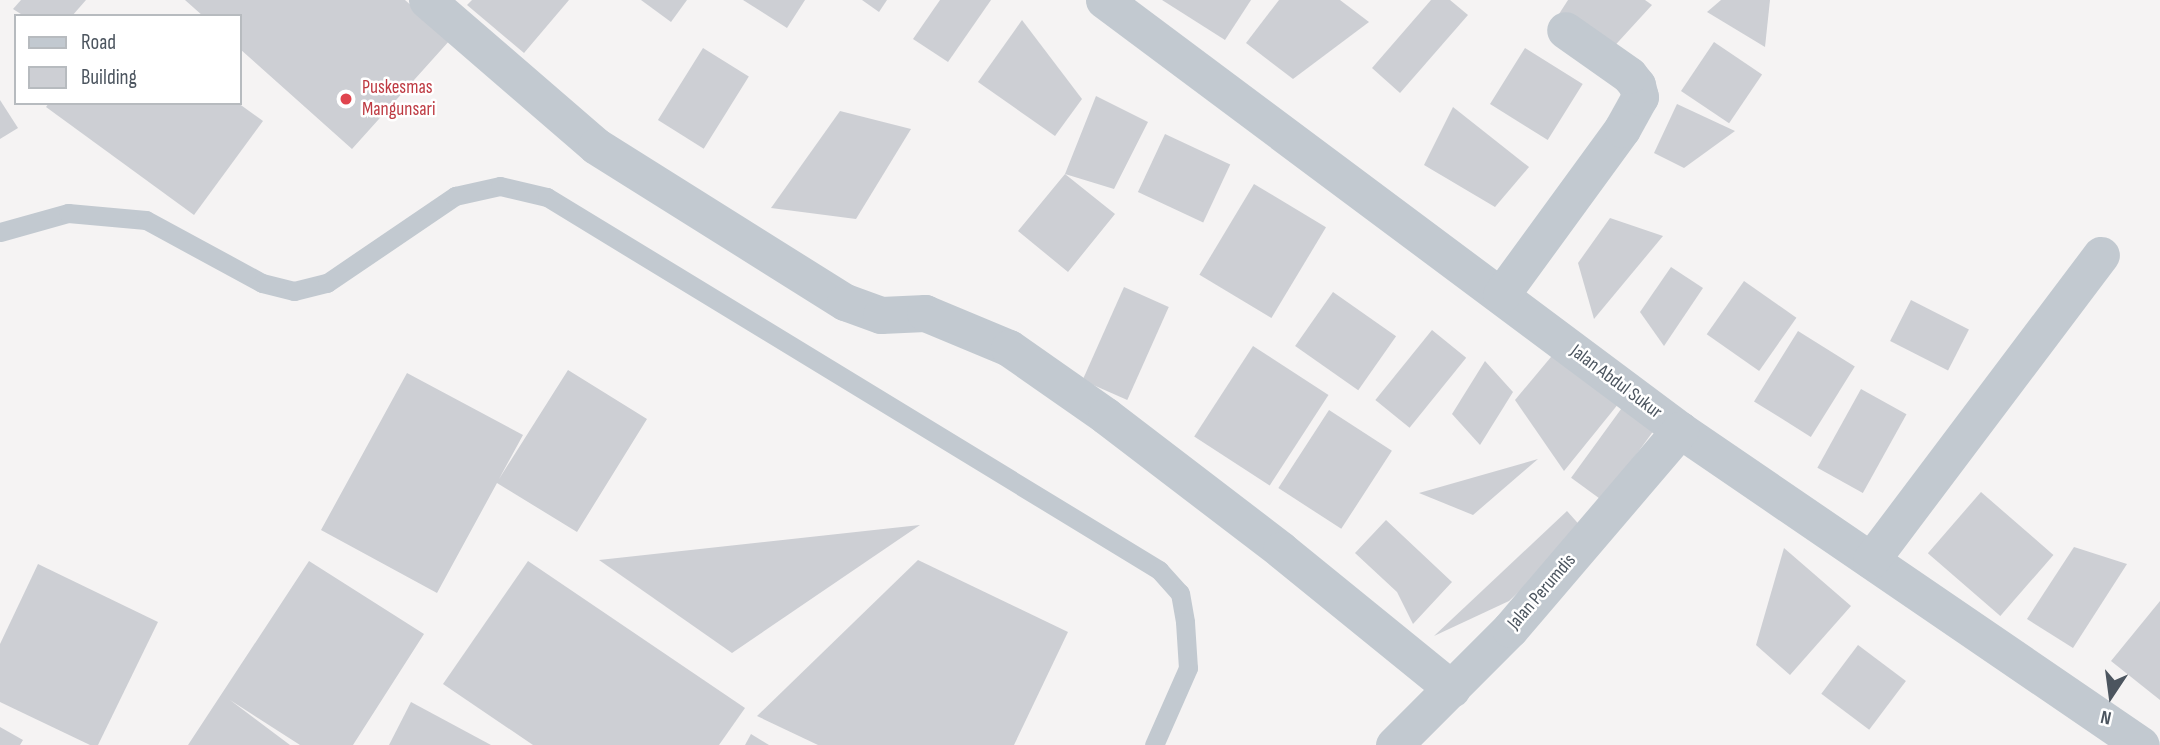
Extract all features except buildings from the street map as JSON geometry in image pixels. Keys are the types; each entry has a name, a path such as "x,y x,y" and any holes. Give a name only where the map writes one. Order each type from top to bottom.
{"street":[{"path":"427,0 596,146 845,302 881,314 925,313 1009,348 1106,416 1270,542 1452,689"},
{"name":"Jalan Abdul Sukur","path":"1114,3 1680,430 2141,745"},
{"path":"1501,295 1622,129 1640,97 1637,85 1629,75 1565,30"},
{"path":"1871,560 2101,255"},
{"name":"Jalan Perumdis","path":"1394,745 1510,629 1680,430"}],"lane":[{"path":"0,232 68,213 146,220 262,283 294,290 327,283 455,196 500,187 547,197 1158,570 1180,593 1188,668 1154,745"}],"place":[{"name":"Puskesmas Mangunsari","path":"346,99"}]}
